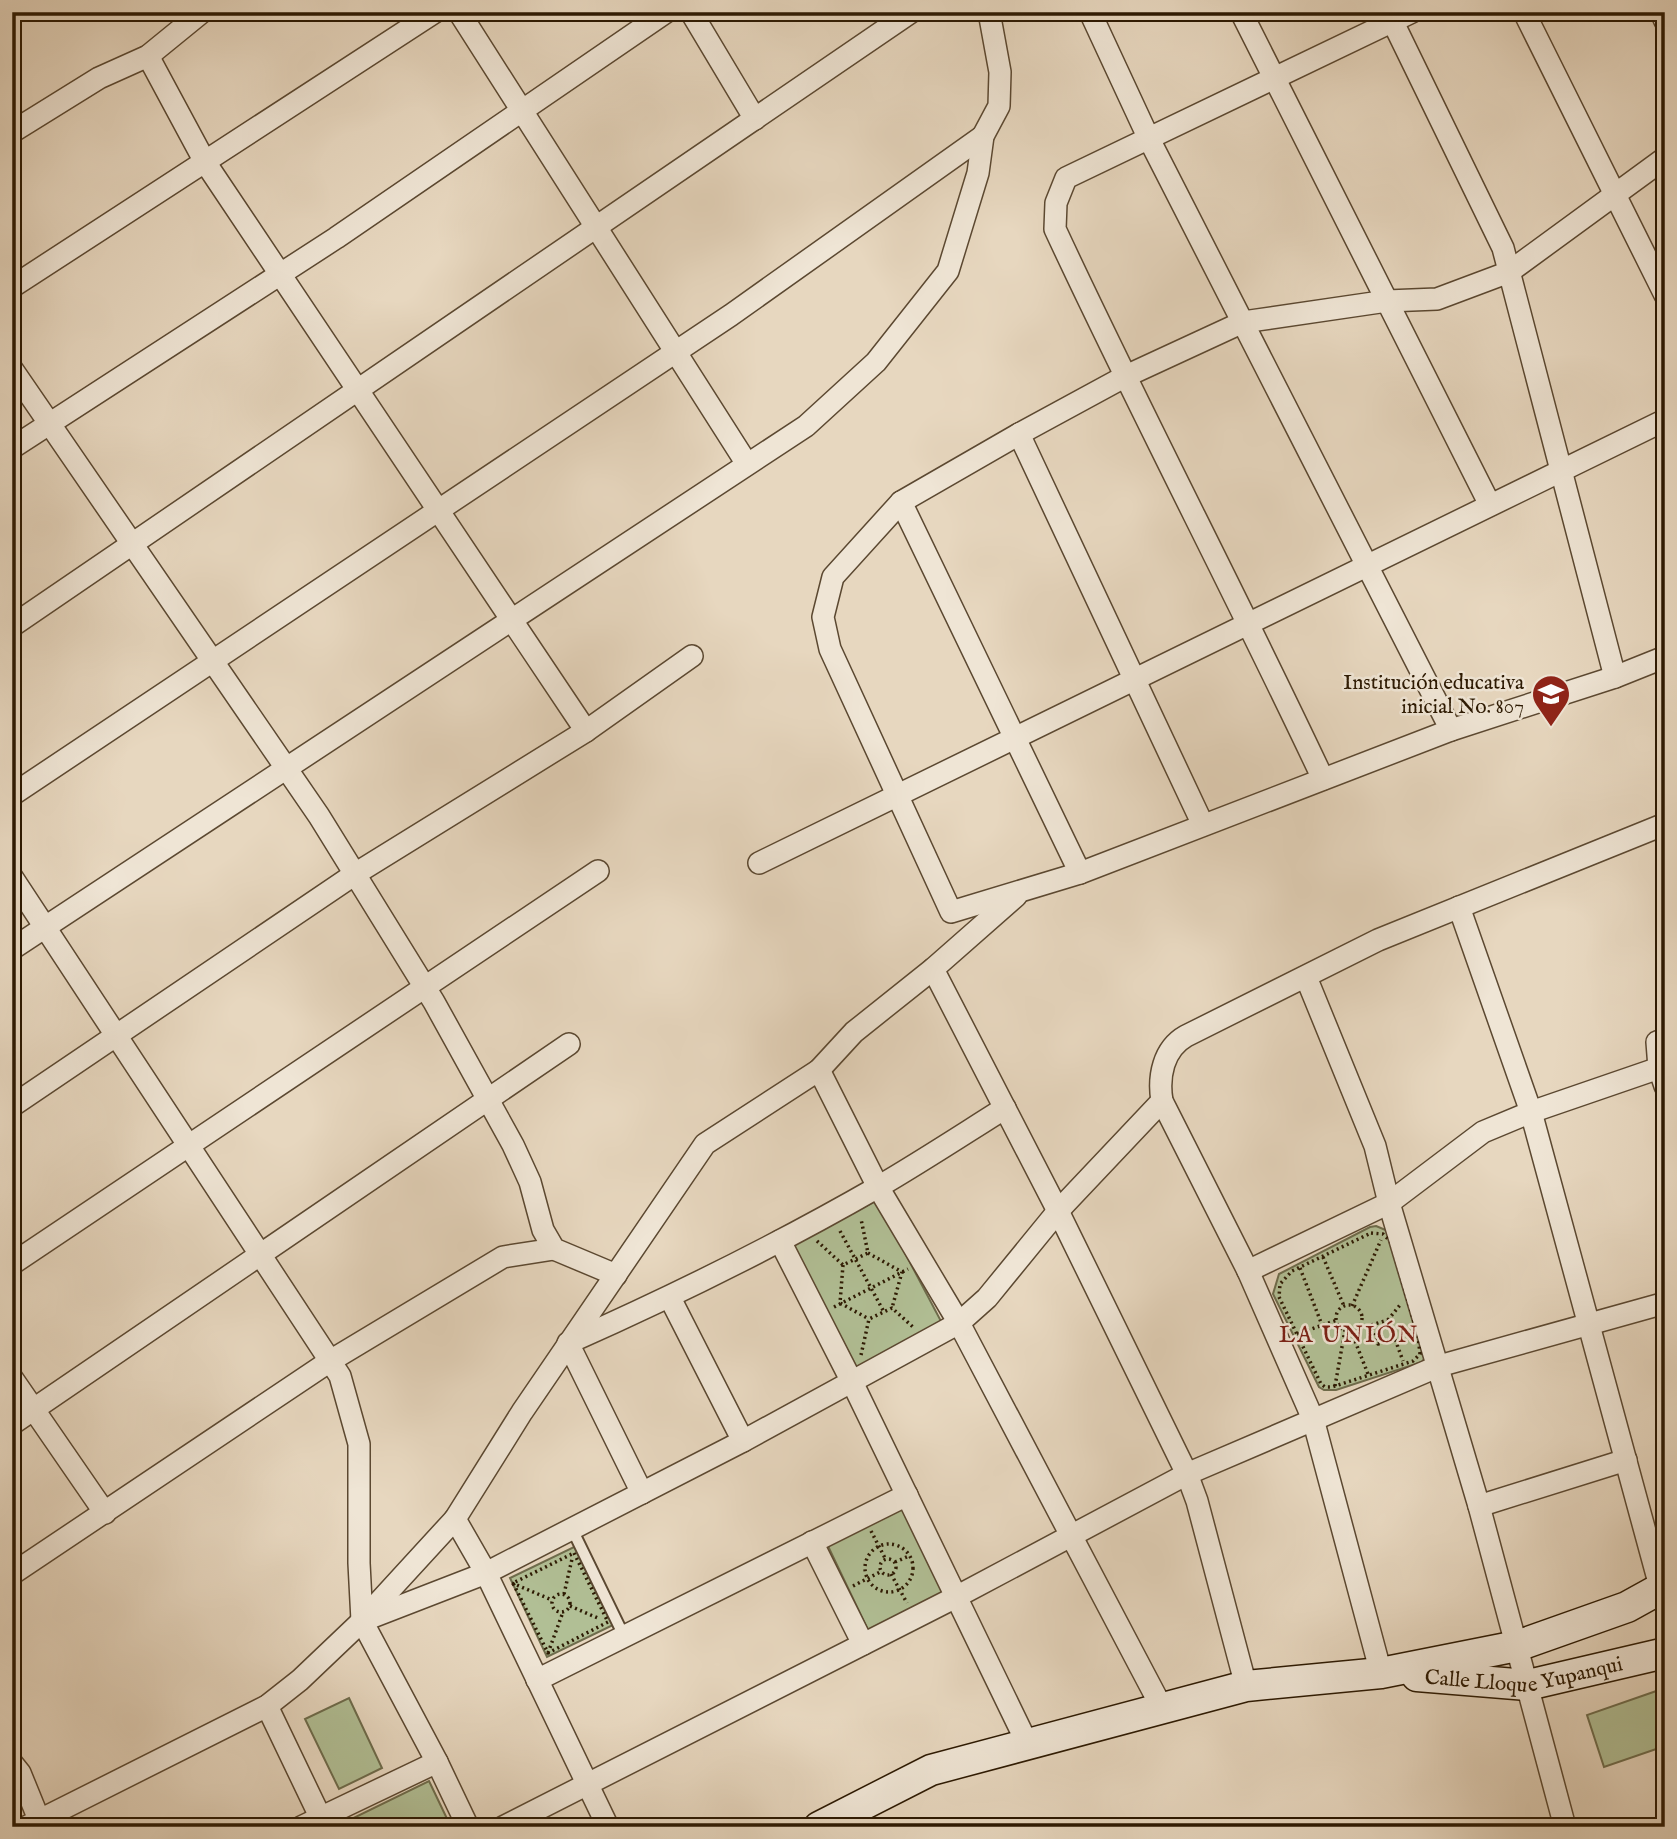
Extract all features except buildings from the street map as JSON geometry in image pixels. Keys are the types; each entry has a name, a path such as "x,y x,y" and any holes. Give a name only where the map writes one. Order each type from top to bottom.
{"street":[{"path":"12,132 99,78 148,56 202,12"},
{"path":"12,288 435,12"},
{"path":"459,12 747,464"},
{"path":"12,448 280,274 666,12"},
{"path":"691,12 755,119"},
{"path":"12,625 911,12"},
{"path":"12,950 806,426 876,362 948,271 978,173 983,136 999,106 1000,72 989,12"},
{"path":"1090,12 1149,139 1451,730"},
{"path":"1241,12 1490,505"},
{"path":"1524,12 1665,295"},
{"path":"1661,12 1665,21"},
{"path":"1323,779 1250,623 1124,377 1055,229 1056,203 1066,178 1274,79 1398,15 1503,248 1615,677"},
{"path":"148,56 205,162 586,731"},
{"path":"12,795 676,352 983,136"},
{"path":"1665,158 1510,272 1437,299 1387,301 1242,322 1124,377 1019,434 901,502 832,577 823,617 830,649 951,912 1080,873 1451,730 1615,677 1665,657"},
{"path":"12,369 286,769 425,987 519,1157 530,1182 543,1230 554,1249"},
{"path":"759,863 1665,420"},
{"path":"1019,434 1203,825"},
{"path":"901,502 1080,873"},
{"path":"12,1106 355,874 586,731 692,656"},
{"path":"1381,1674 1313,1419 1248,1271 1162,1101 1160,1080 1163,1066 1172,1046 1179,1040 1378,940 1665,824"},
{"path":"12,1264 598,872"},
{"path":"12,877 340,1376 359,1444 362,1621 437,1762 468,1827"},
{"path":"12,1763 20,1773 36,1824 267,1706 300,1681 362,1621 455,1519 568,1343 705,1144 819,1070 854,1032 933,969 1022,890"},
{"path":"819,1827 931,1770 1247,1686 1381,1674 1517,1646 1627,1607 1664,1589 1531,1112 1459,907"},
{"path":"933,969 1058,1211 1187,1474 1247,1686"},
{"path":"1306,977 1375,1146 1389,1203 1479,1506 1565,1827"},
{"path":"1248,1271 1389,1203 1483,1132 1531,1112 1662,1077 1657,1042 1665,1040"},
{"path":"12,1424 569,1044"},
{"path":"819,1070 878,1187 959,1323 1162,1708"},
{"path":"362,1621 486,1573 743,1441 959,1323 987,1298 1058,1211 1162,1101"},
{"path":"568,1343 670,1298 780,1241 878,1187 1005,1108"},
{"path":"780,1241 852,1382 1027,1743"},
{"path":"12,1574 330,1361 502,1257 554,1249 616,1275"},
{"path":"670,1298 743,1441"},
{"path":"503,1827 1071,1538 1187,1474 1439,1366 1665,1303"},
{"path":"568,1343 642,1493"},
{"path":"12,1378 105,1513"},
{"path":"1479,1506 1626,1460"},
{"path":"537,1680 616,1629 811,1542 906,1494"},
{"path":"455,1519 486,1573 608,1827"},
{"path":"811,1542 863,1644"},
{"name":"Calle Lloque Yupanqui","path":"1381,1674 1528,1685 1665,1653"},
{"path":"267,1706 316,1824 437,1762"}],"lane":[{"path":"572,1529 578,1551 616,1629"}],"path":[{"path":"1353,1306 1383,1234 1389,1203"},
{"path":"849,1222 869,1212"},
{"path":"861,1217 868,1252 902,1272"},
{"path":"838,1228 884,1312"},
{"path":"1371,1233 1383,1234 1392,1244 1421,1350 1413,1361 1329,1388 1321,1384 1279,1297 1280,1284 1287,1274 1323,1256 1371,1233"},
{"path":"808,1244 827,1234"},
{"path":"815,1240 843,1265"},
{"path":"843,1265 868,1252"},
{"path":"1323,1256 1344,1306"},
{"path":"840,1303 843,1265"},
{"path":"837,1319 832,1308 910,1268"},
{"path":"1300,1268 1322,1325"},
{"path":"869,1319 892,1308 902,1272"},
{"path":"1361,1322 1371,1325 1388,1320 1407,1297"},
{"path":"840,1303 869,1319"},
{"path":"1344,1306 1353,1306 1361,1313 1361,1322 1351,1331 1340,1328 1338,1312 1344,1306"},
{"path":"892,1308 920,1333"},
{"path":"860,1362 869,1319"},
{"path":"1297,1334 1337,1320"},
{"path":"1388,1320 1404,1364"},
{"path":"1371,1325 1378,1344 1395,1338"},
{"path":"1335,1386 1345,1330"},
{"path":"1351,1331 1369,1375"},
{"path":"854,1351 860,1362"},
{"path":"860,1362 872,1356"},
{"path":"869,1526 886,1560"},
{"path":"879,1546 900,1546 910,1556 913,1572 911,1579 900,1590 892,1592 878,1589 867,1579 867,1556 879,1546"},
{"path":"513,1583 578,1551"},
{"path":"564,1594 578,1551"},
{"path":"578,1551 616,1629"},
{"path":"882,1571 881,1563 886,1560 895,1562 910,1556"},
{"path":"882,1571 891,1574 895,1570 895,1562"},
{"path":"852,1586 882,1571"},
{"path":"486,1573 552,1600"},
{"path":"891,1574 910,1607"},
{"path":"847,1576 857,1596"},
{"path":"513,1583 548,1653"},
{"path":"552,1600 555,1596 564,1594"},
{"path":"564,1594 570,1601 570,1606"},
{"path":"552,1600 554,1609 563,1612"},
{"path":"570,1606 616,1629"},
{"path":"537,1680 563,1612 570,1606"},
{"path":"548,1653 616,1629"}],"green space":[{"path":"877,1200 943,1325 858,1370 792,1245"},
{"path":"1376,1226 1388,1231 1425,1357 1422,1362 1336,1390 1324,1390 1319,1387 1273,1294 1279,1274"},
{"path":"903,1506 945,1592 868,1630 827,1544"},
{"path":"576,1546 613,1625 547,1657 510,1578"},
{"path":"1665,1688 1665,1746 1604,1767 1587,1715"},
{"path":"349,1698 382,1768 339,1789 305,1719"},
{"path":"429,1781 451,1827 337,1826"}],"place":[{"name":"Institución educativa inicial No. 807","path":"1551,728"}],"district":[{"name":"LA UNIÓN","path":"1349,1334"}]}
